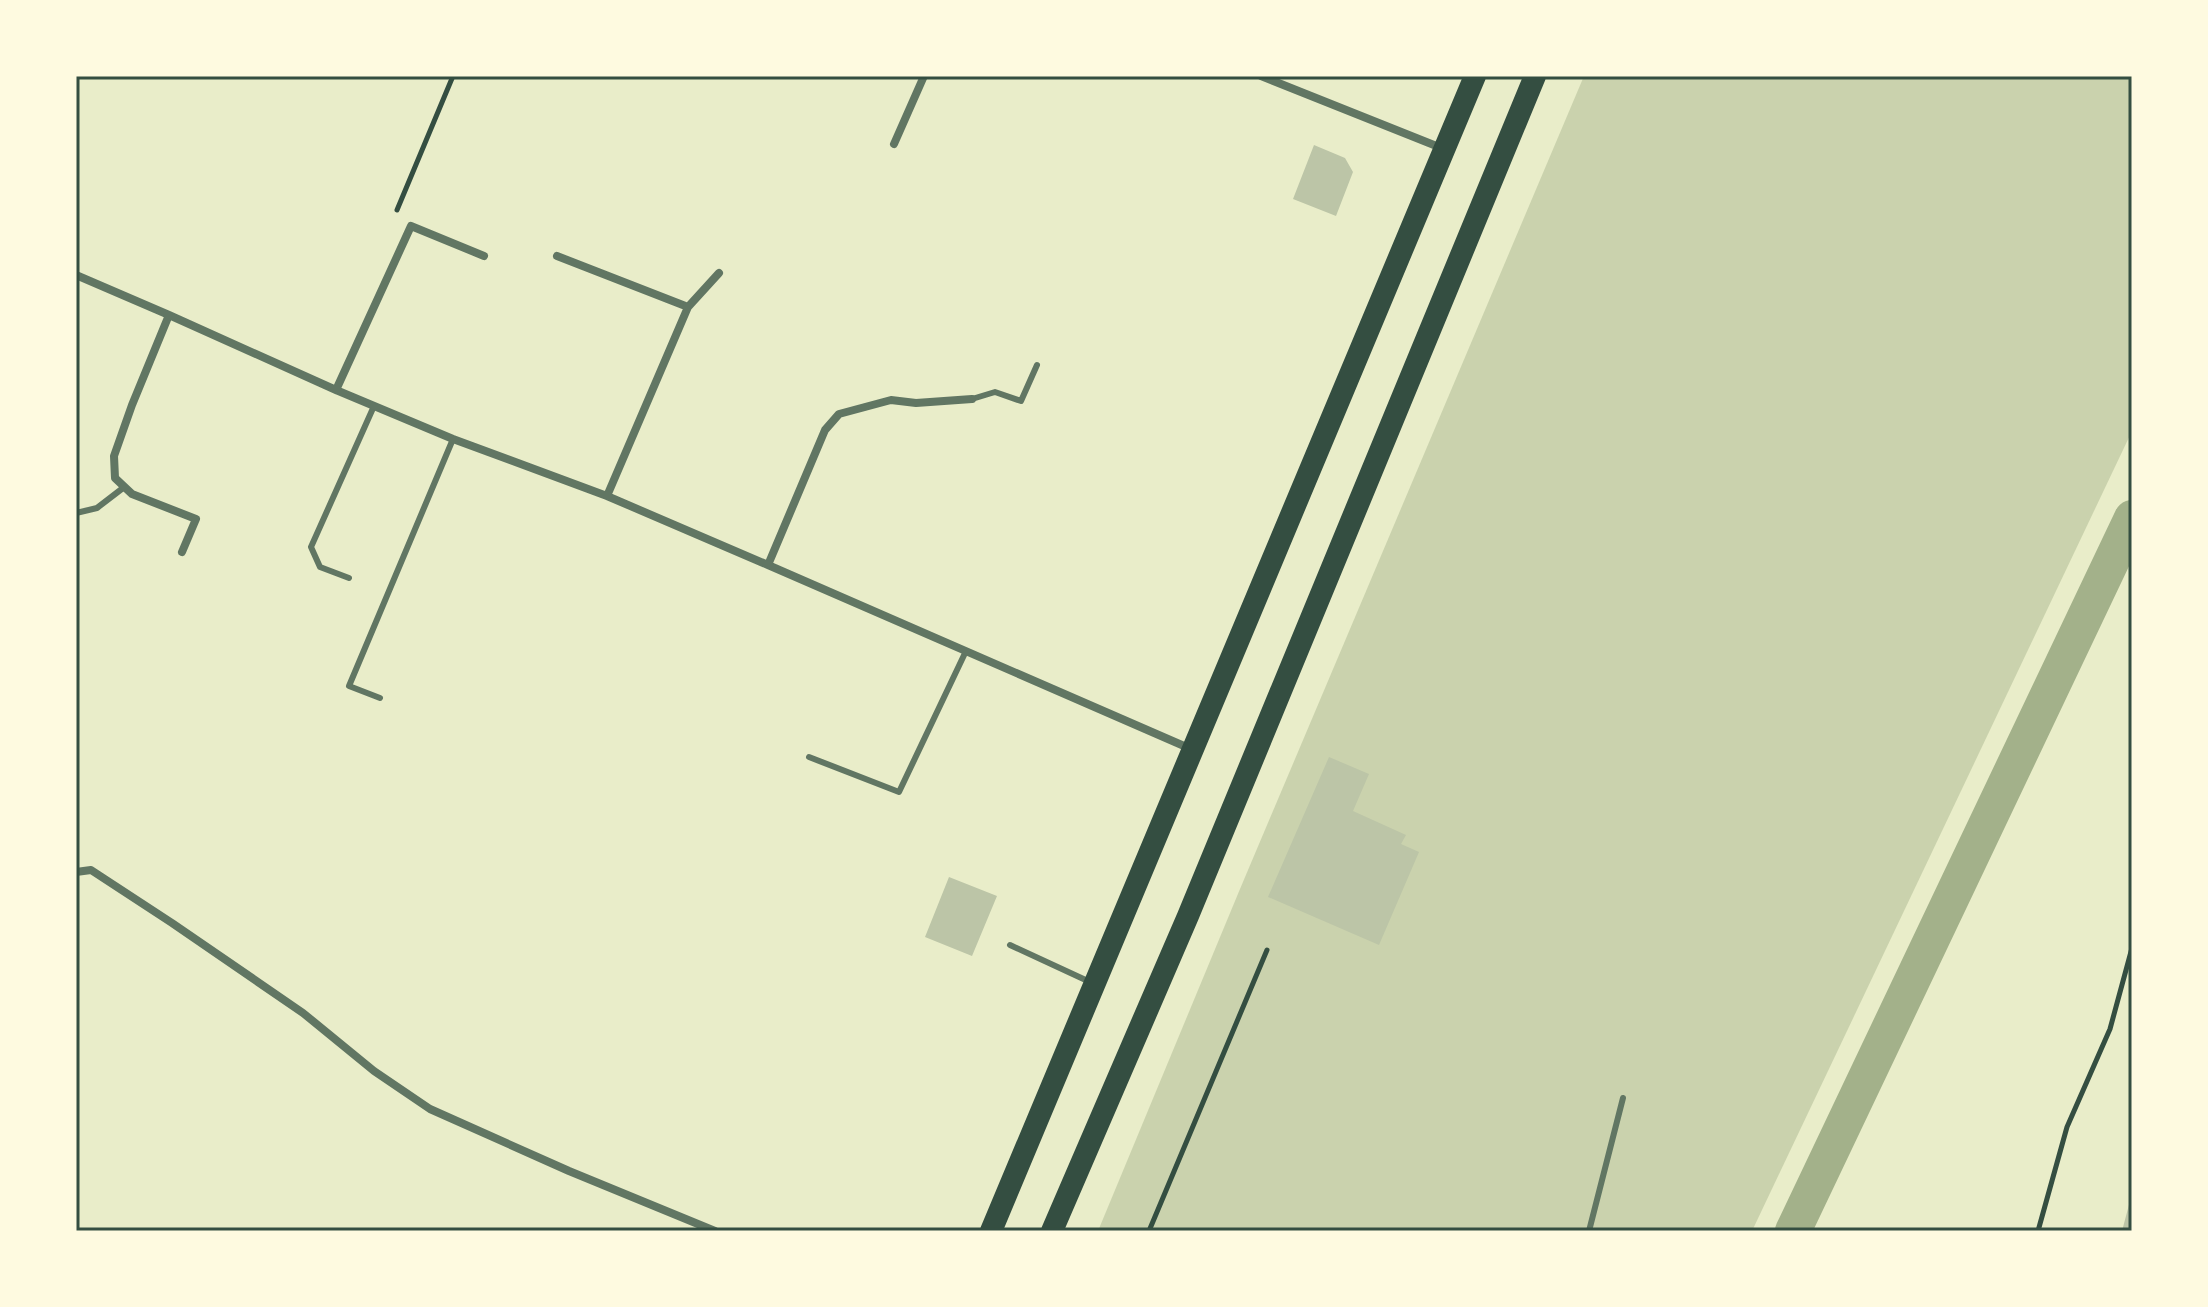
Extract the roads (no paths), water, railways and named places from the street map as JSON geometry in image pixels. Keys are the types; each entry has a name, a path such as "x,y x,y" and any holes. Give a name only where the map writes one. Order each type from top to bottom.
{"highway":[{"path":"991,1231 1475,76"},
{"path":"1052,1231 1194,902 1535,76"}],"street":[{"path":"894,144 924,76"},
{"path":"1261,76 1444,149"},
{"path":"336,390 411,226 484,256"},
{"path":"557,256 688,307"},
{"path":"607,496 688,307 719,273"},
{"path":"76,275 453,439 607,496 1194,750"},
{"path":"169,315 114,456 115,478 132,494 196,519 182,552"},
{"path":"768,565 825,430 839,414 891,400 916,403 972,399"},
{"path":"76,872 91,870 172,923 303,1013 374,1071 430,1109 715,1231"}],"lane":[{"path":"972,399 995,392 1021,401 1037,365"},
{"path":"349,578 320,567 311,547 374,406"},
{"path":"380,698 349,686 453,439"},
{"path":"76,513 97,508 123,488"},
{"path":"809,757 899,792 966,651"},
{"path":"1010,945 1095,984"},
{"path":"1589,1231 1623,1098"}],"waterway":[{"path":"1793,1231 2132,518"}]}
